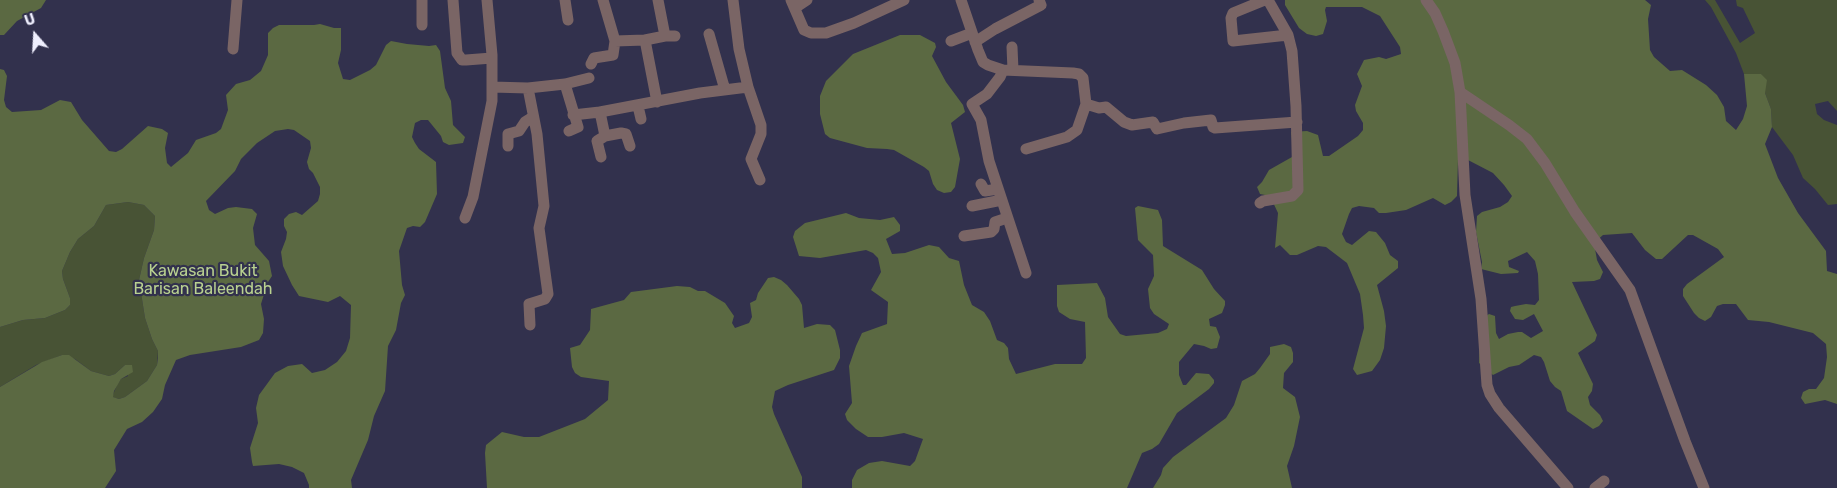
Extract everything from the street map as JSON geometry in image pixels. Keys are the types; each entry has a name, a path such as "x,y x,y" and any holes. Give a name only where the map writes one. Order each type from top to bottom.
{"street":[{"path":"233,49 237,0"},
{"path":"422,0 422,25"},
{"path":"452,0 457,53 462,60 492,58"},
{"path":"465,218 473,196 492,101 492,58 486,0"},
{"path":"565,0 568,20"},
{"path":"590,64 594,58 613,55 615,41 603,0"},
{"path":"615,41 645,40 670,36 658,0"},
{"path":"733,0 739,49 748,87 761,125 761,134 751,159 760,180"},
{"path":"807,0 793,4 804,30 811,33 826,33 854,24 896,2"},
{"path":"961,0 984,62 991,67 1008,70 1078,74 1083,78 1086,104 1076,131 1067,138 1026,149"},
{"path":"951,41 974,37 995,29 1041,5 1039,0"},
{"path":"1260,203 1292,196 1298,190 1297,122 1292,50 1288,35 1266,0 1233,13 1231,18 1233,41 1288,35"},
{"path":"1426,0 1435,13 1455,63 1460,92 1465,195 1481,299 1490,394 1504,414 1568,488"},
{"path":"709,34 725,90"},
{"path":"645,40 657,102"},
{"path":"1012,47 1008,70 987,94 972,104 982,120 989,161 1026,272"},
{"path":"492,87 528,88 565,84 589,78"},
{"path":"565,84 578,127 569,132"},
{"path":"573,115 748,87"},
{"path":"528,88 537,134 543,192 544,206 538,228 548,294 545,299 528,304 530,325"},
{"path":"1460,92 1527,139 1545,163 1610,264 1630,290 1704,488"},
{"path":"1086,104 1098,108 1106,107 1124,122 1132,125 1153,122 1157,130 1184,123 1211,120 1215,128 1297,122"},
{"path":"638,106 641,119"},
{"path":"600,112 605,136"},
{"path":"508,146 508,134 519,130 525,122 533,118"},
{"path":"601,157 597,141 605,136 626,134 630,146"},
{"path":"980,184 984,191 998,189"},
{"path":"972,206 1002,200"},
{"path":"964,236 991,232 994,229 995,222 1007,218"}],"green space":[{"path":"0,0 46,0 41,8 17,21 4,35 0,35"},
{"path":"1285,0 1645,0 1651,5 1648,19 1650,50 1654,57 1670,71 1682,70 1706,85 1717,95 1724,107 1726,121 1736,130 1743,119 1747,106 1744,74 1761,74 1767,80 1765,93 1771,109 1772,127 1765,144 1778,178 1798,213 1826,251 1827,271 1837,274 1837,404 1825,400 1805,404 1801,398 1803,392 1809,389 1816,389 1824,378 1827,357 1826,344 1813,333 1769,322 1748,320 1736,304 1717,306 1711,317 1705,321 1694,313 1683,296 1683,289 1724,257 1718,249 1693,235 1688,235 1662,259 1656,259 1645,250 1632,233 1603,235 1594,243 1597,260 1603,272 1600,279 1572,282 1597,335 1595,341 1578,353 1593,384 1592,391 1588,397 1590,405 1603,421 1599,426 1593,429 1567,411 1561,391 1550,381 1541,357 1534,355 1519,365 1509,367 1493,375 1479,363 1480,320 1489,314 1495,316 1496,333 1499,339 1508,334 1518,332 1522,332 1531,338 1543,331 1534,314 1523,320 1515,319 1510,311 1511,307 1526,304 1535,305 1539,300 1538,274 1535,261 1527,252 1508,261 1509,267 1519,271 1518,273 1501,274 1481,269 1482,262 1476,232 1477,216 1482,212 1500,207 1508,202 1512,196 1493,173 1468,160 1458,159 1457,196 1451,202 1445,205 1433,198 1406,210 1386,213 1379,213 1374,208 1359,206 1352,208 1349,214 1342,234 1346,242 1352,245 1369,231 1376,232 1385,243 1390,255 1398,261 1398,268 1377,285 1386,326 1384,348 1380,360 1372,371 1357,375 1353,369 1364,328 1363,315 1360,294 1347,263 1326,247 1318,246 1297,255 1290,255 1280,245 1275,248 1278,213 1270,196 1260,194 1257,187 1269,170 1294,154 1291,132 1307,131 1318,135 1323,156 1329,156 1358,136 1363,130 1363,123 1356,111 1355,105 1362,86 1357,74 1364,60 1379,57 1386,59 1401,54 1400,47 1380,16 1362,7 1326,7 1327,21 1323,34 1316,36 1307,34 1299,28 1285,5"},
{"path":"1705,0 1715,0 1740,43 1755,33 1743,8 1737,6 1736,0 1837,0 1837,111 1828,101 1815,104 1817,114 1824,120 1837,125 1837,204 1828,205 1803,178 1793,155 1772,127 1771,109 1761,74 1744,74 1736,53 1711,7"},
{"name":"Kawasan Bukit Barisan Baleendah","path":"320,24 341,28 341,50 338,63 343,79 350,80 370,70 376,65 386,45 391,41 429,46 436,45 440,51 445,88 451,101 453,125 465,137 463,143 449,145 443,142 441,136 428,120 421,120 415,123 412,137 415,143 419,149 436,162 437,194 425,222 420,227 413,226 407,228 399,251 402,285 405,295 401,303 396,330 388,346 385,391 374,416 368,440 351,480 352,488 309,488 304,473 292,467 279,464 253,466 252,462 250,448 258,423 256,408 259,395 275,373 288,366 302,364 312,373 325,370 337,362 346,351 350,338 351,305 340,296 328,302 299,296 283,266 281,252 287,232 284,226 284,219 289,214 296,212 302,215 318,201 320,194 320,187 307,162 311,148 310,141 294,130 288,129 275,131 257,143 241,159 235,171 206,201 209,210 215,214 228,208 236,207 252,209 257,214 253,228 255,245 269,261 272,276 268,282 261,304 264,319 263,333 259,340 241,347 190,355 176,360 165,385 162,399 153,412 142,422 127,429 114,450 116,471 105,488 0,488 0,387 42,362 62,355 69,355 91,371 109,376 115,374 125,365 132,365 133,372 121,379 114,391 113,397 119,399 125,397 147,381 157,365 158,351 145,318 139,280 144,258 154,230 155,216 144,205 128,202 106,205 94,226 78,239 70,252 62,271 70,298 70,305 65,310 45,318 23,320 0,327 0,69 4,70 7,76 4,100 6,107 12,112 41,110 60,100 71,102 82,120 109,151 116,152 148,126 162,129 168,133 165,148 167,163 171,167 188,153 196,140 216,133 221,129 228,110 226,95 236,84 250,80 261,71 268,55 268,33 273,28 279,25"},
{"path":"900,35 920,35 935,43 936,47 932,56 946,82 963,105 965,112 951,123 960,159 955,187 951,192 944,193 937,190 929,171 894,150 867,148 830,138 825,134 820,114 820,96 826,81 853,54"},
{"path":"128,202 144,205 155,216 154,230 144,258 139,280 145,318 158,351 157,365 147,381 125,397 119,399 112,397 121,379 128,376 125,365 115,374 109,376 91,371 75,359 62,355 36,365 0,387 0,327 23,320 45,318 65,310 70,305 70,298 62,271 70,252 78,239 94,226 106,205"},
{"path":"1138,206 1158,210 1162,220 1163,246 1202,270 1214,289 1225,301 1225,305 1222,313 1209,319 1210,326 1216,327 1220,337 1217,348 1211,349 1194,344 1179,362 1179,375 1183,385 1186,385 1196,373 1209,374 1214,383 1209,389 1177,413 1159,444 1142,453 1127,488 852,488 852,480 857,470 869,463 882,461 910,466 915,461 923,439 904,433 882,437 868,437 847,420 845,414 852,403 849,366 862,333 887,324 888,302 871,290 881,272 878,258 866,250 820,258 799,256 793,237 795,231 805,223 846,213 859,218 880,220 894,217 900,225 900,231 886,239 892,254 905,253 929,245 939,247 949,258 959,261 964,285 972,305 984,312 990,321 997,340 1004,343 1008,348 1009,359 1016,374 1055,364 1082,364 1086,358 1085,322 1070,319 1059,312 1057,306 1057,285 1097,283 1105,298 1108,317 1120,334 1126,336 1158,333 1167,329 1169,324 1154,314 1150,308 1148,289 1154,276 1153,255 1138,240 1135,208"},
{"path":"774,277 787,285 799,299 802,305 804,328 817,324 830,325 835,330 840,350 840,358 834,370 775,391 772,407 802,477 802,488 487,488 486,445 502,432 524,437 539,437 585,419 608,400 609,381 581,377 575,373 572,367 570,348 580,345 590,330 591,309 624,300 631,292 677,286 690,287 698,291 705,291 725,303 734,316 732,323 735,328 749,323 752,317 750,303 756,300 758,293 768,278"},
{"path":"1284,344 1291,347 1293,362 1284,373 1283,388 1295,397 1300,417 1294,446 1287,466 1292,488 1153,488 1163,468 1173,457 1226,418 1234,405 1242,381 1255,374 1260,368 1270,354 1270,347"}]}
